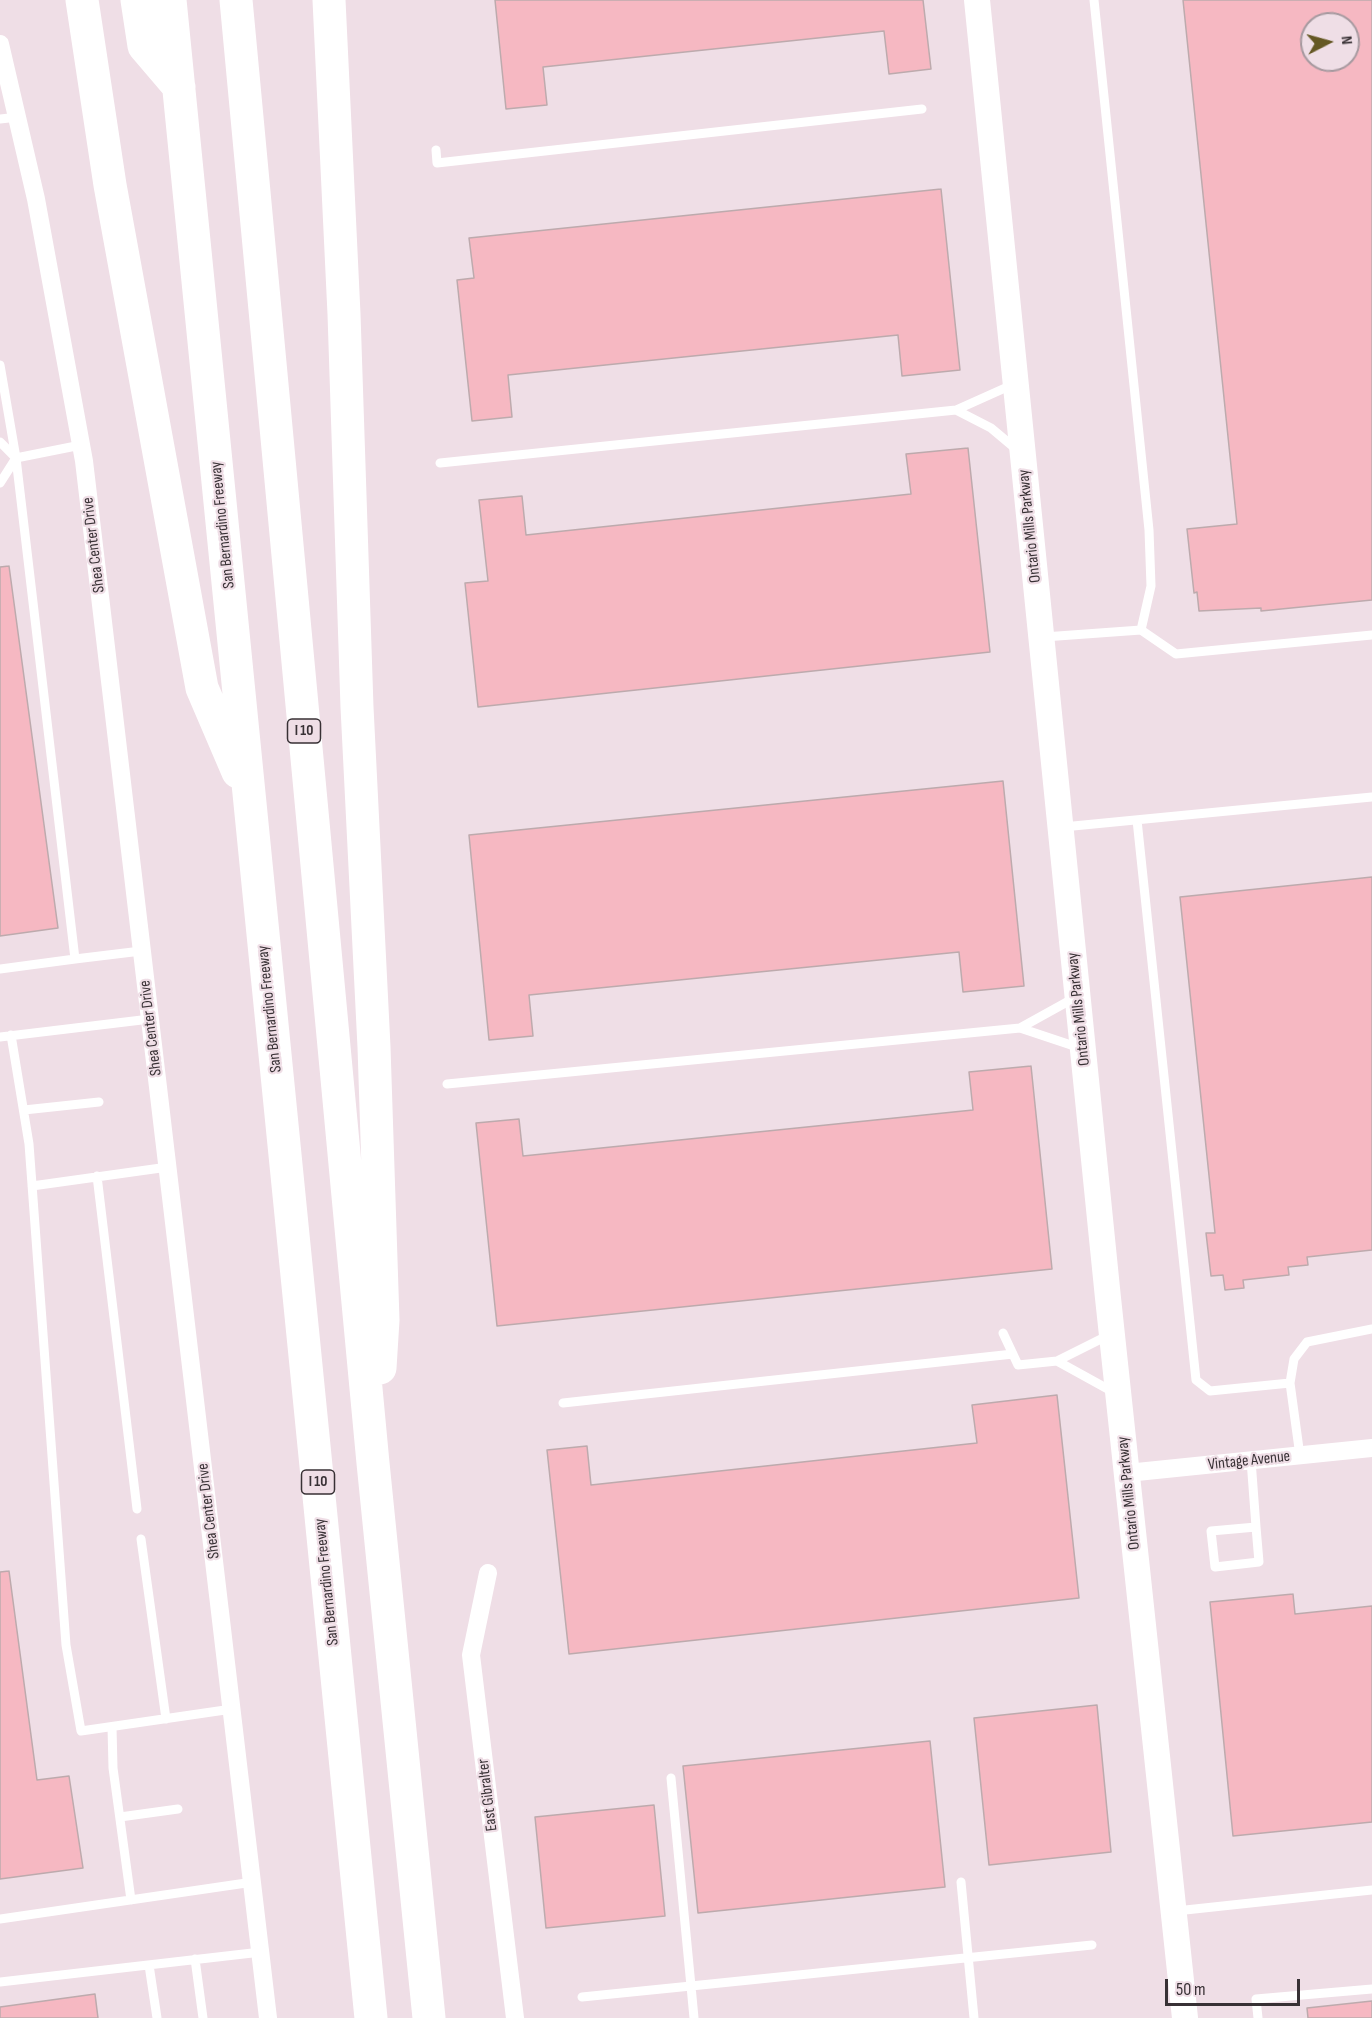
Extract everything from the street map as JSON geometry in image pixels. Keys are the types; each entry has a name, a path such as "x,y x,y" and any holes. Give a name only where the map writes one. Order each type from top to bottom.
{"highway":[{"path":"82,0 110,185 202,688 250,800"},
{"path":"136,0 144,46 179,87"},
{"name":"San Bernardino Freeway","path":"170,0 371,2018"},
{"name":"I 10","path":"236,0 373,1463 429,2018"},
{"path":"329,0 344,314 357,707 374,1047 383,1320 373,1463"},
{"path":"344,314 351,0"}],"main road":[{"name":"Ontario Mills Parkway","path":"977,0 1083,1048 1185,2018"}],"street":[{"name":"Shea Center Drive","path":"0,44 9,118 81,445 268,2018"},
{"name":"Vintage Avenue","path":"1127,1473 1372,1448"},
{"name":"East Gibralter","path":"488,1573 471,1655 515,2018"}],"lane":[{"path":"1095,0 1149,530 1151,586 1142,630"},
{"path":"436,150 437,163 922,110"},
{"path":"0,365 16,458 75,959"},
{"path":"440,463 956,410 1016,383"},
{"path":"956,410 991,428 1023,455"},
{"path":"0,442 16,458"},
{"path":"0,483 16,458 81,445"},
{"path":"1042,638 1142,630 1176,654 1372,635"},
{"path":"1061,828 1372,797"},
{"path":"1137,820 1196,1380 1210,1391 1290,1383"},
{"path":"0,969 141,951"},
{"path":"1020,1028 1078,996"},
{"path":"0,1037 150,1019"},
{"path":"447,1084 1020,1028 1083,1048"},
{"path":"11,1035 24,1110 32,1186 66,1645 81,1731 232,1709"},
{"path":"24,1110 99,1102"},
{"path":"32,1186 168,1167"},
{"path":"97,1176 137,1509"},
{"path":"1300,1456 1290,1383 1294,1359 1307,1342 1372,1329"},
{"path":"1003,1333 1017,1365 1057,1361 1113,1334"},
{"path":"563,1403 1013,1354"},
{"path":"1057,1361 1119,1395"},
{"path":"1251,1460 1259,1562 1215,1567 1211,1532 1256,1527"},
{"path":"141,1539 166,1719"},
{"path":"112,1726 113,1768 131,1900"},
{"path":"670,1778 694,2018"},
{"path":"120,1817 177,1809"},
{"path":"0,1919 253,1882"},
{"path":"961,1882 974,2018"},
{"path":"1173,1911 1372,1890"},
{"path":"582,1997 1092,1945"},
{"path":"0,1982 261,1952"},
{"path":"195,1959 203,2018"},
{"path":"149,1965 156,2018"},
{"path":"1258,2018 1256,1999 1372,1989"}],"building":[{"path":"495,0 923,0 931,69 889,74 884,31 543,67 547,105 506,109"},
{"path":"1183,0 1372,0 1372,600 1261,611 1261,608 1199,611 1197,592 1194,593 1187,529 1237,524"},
{"path":"941,189 960,370 902,376 898,335 508,375 512,417 472,421 457,280 474,278 469,238"},
{"path":"968,448 990,652 478,707 465,583 488,581 479,500 522,496 526,535 911,494 906,454"},
{"path":"9,566 58,928 0,936 0,567"},
{"path":"1003,781 1024,986 963,992 959,952 529,995 533,1036 489,1040 469,835"},
{"path":"1372,877 1372,1250 1307,1257 1308,1265 1288,1267 1289,1275 1243,1280 1244,1288 1225,1290 1223,1275 1211,1276 1206,1233 1215,1233 1180,897"},
{"path":"1031,1066 1052,1269 497,1326 476,1123 519,1119 523,1156 973,1110 969,1072"},
{"path":"1057,1395 1079,1598 569,1654 547,1450 587,1446 591,1485 977,1443 972,1405"},
{"path":"9,1571 37,1780 69,1776 83,1868 0,1879 0,1572"},
{"path":"1293,1594 1295,1614 1372,1606 1372,1822 1233,1836 1210,1602"},
{"path":"1097,1705 1111,1852 989,1865 974,1718"},
{"path":"930,1741 945,1887 698,1913 683,1766"},
{"path":"654,1805 665,1916 546,1928 535,1817"},
{"path":"95,1994 98,2018 0,2018 0,2007"},
{"path":"1372,2001 1372,2018 1308,2018 1307,2008"}]}
